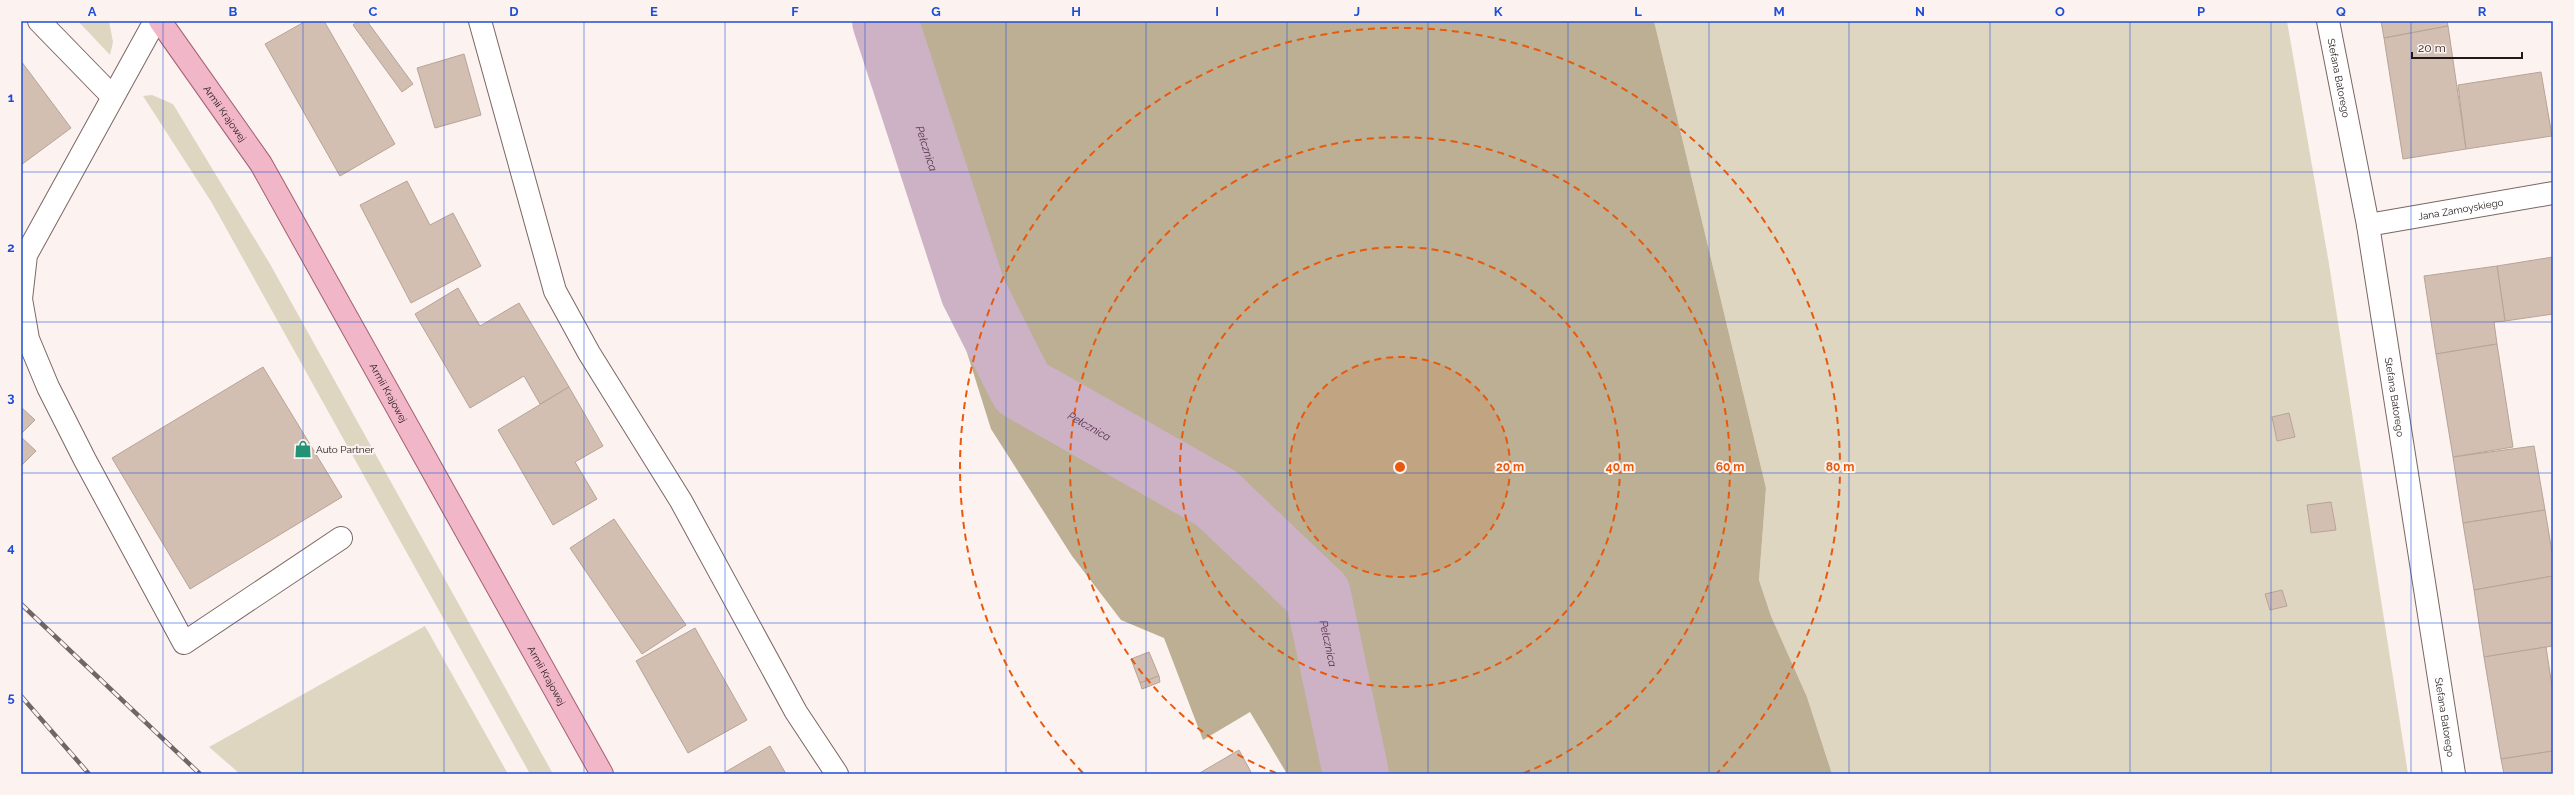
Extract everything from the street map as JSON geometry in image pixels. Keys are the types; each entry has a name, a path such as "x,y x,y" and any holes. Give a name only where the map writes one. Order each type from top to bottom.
{"main road":[{"name":"Armii Krajowej","path":"160,21 261,164 602,774"}],"street":[{"path":"39,21 112,96"},
{"path":"155,21 112,96 26,255 21,299 28,339 48,388 85,460 184,643 341,538"},
{"path":"480,21 555,291 589,353 680,501 792,705 837,774"},
{"name":"Stefana Batorego","path":"2328,21 2368,224 2454,774"},
{"name":"Jana Zamoyskiego","path":"2368,224 2553,193"}],"shaded area":[{"path":"78,21 109,21 113,42 110,55"},
{"path":"863,21 1654,21 1766,488 1759,580 1771,616 1807,697 1832,774 1287,774 1250,712 1203,740 1164,638 1121,620 1072,556 991,429"},
{"path":"1654,21 2287,21 2329,264 2408,774 1832,774 1807,697 1771,616 1759,580 1766,488"},
{"path":"152,95 173,104 270,264 553,774 530,774 212,203 143,96"},
{"path":"425,626 508,774 240,774 209,747"}],"building":[{"path":"306,21 324,21 395,144 340,176 265,44"},
{"path":"358,21 367,21 413,84 402,92 353,25"},
{"path":"2381,21 2447,21 2448,26 2384,38"},
{"path":"2448,26 2466,149 2403,159 2384,38"},
{"path":"464,54 481,115 435,128 417,68"},
{"path":"21,61 71,128 21,165"},
{"path":"2541,72 2552,136 2466,149 2458,85"},
{"path":"407,181 430,225 453,213 481,266 411,303 360,205"},
{"path":"2553,257 2553,314 2505,321 2497,266"},
{"path":"2497,266 2505,321 2494,322 2497,344 2436,354 2424,276"},
{"path":"458,288 480,326 519,303 569,387 540,404 524,376 470,408 415,314"},
{"path":"2497,344 2513,447 2453,457 2436,354"},
{"path":"263,367 342,497 190,589 112,458"},
{"path":"569,387 603,446 575,462 597,499 553,525 498,430"},
{"path":"21,407 35,420 21,434"},
{"path":"2289,413 2295,437 2277,441 2272,417"},
{"path":"21,437 36,451 21,466"},
{"path":"2534,446 2545,510 2463,523 2453,457"},
{"path":"2331,502 2336,530 2311,533 2307,505"},
{"path":"2545,510 2553,558 2553,576 2474,590 2463,523"},
{"path":"614,519 686,625 642,654 570,548"},
{"path":"2553,576 2553,646 2484,657 2474,590"},
{"path":"2282,590 2287,606 2270,610 2265,594"},
{"path":"695,628 747,720 688,753 636,661"},
{"path":"2546,647 2553,693 2553,751 2501,759 2484,657"},
{"path":"1149,652 1159,676 1140,683 1131,659"},
{"path":"1159,676 1160,682 1142,689 1140,683"},
{"path":"770,746 786,774 722,774"},
{"path":"1239,750 1252,774 1198,774"},
{"path":"2553,751 2553,774 2504,774 2501,759"}],"waterway":[{"name":"Pełcznica","path":"885,21 973,291 1022,388 1216,498 1318,595 1356,774"}],"railway":[{"path":"21,604 200,774"},
{"path":"21,696 89,774"}],"place":[{"name":"Auto Partner","path":"303,449"}]}
